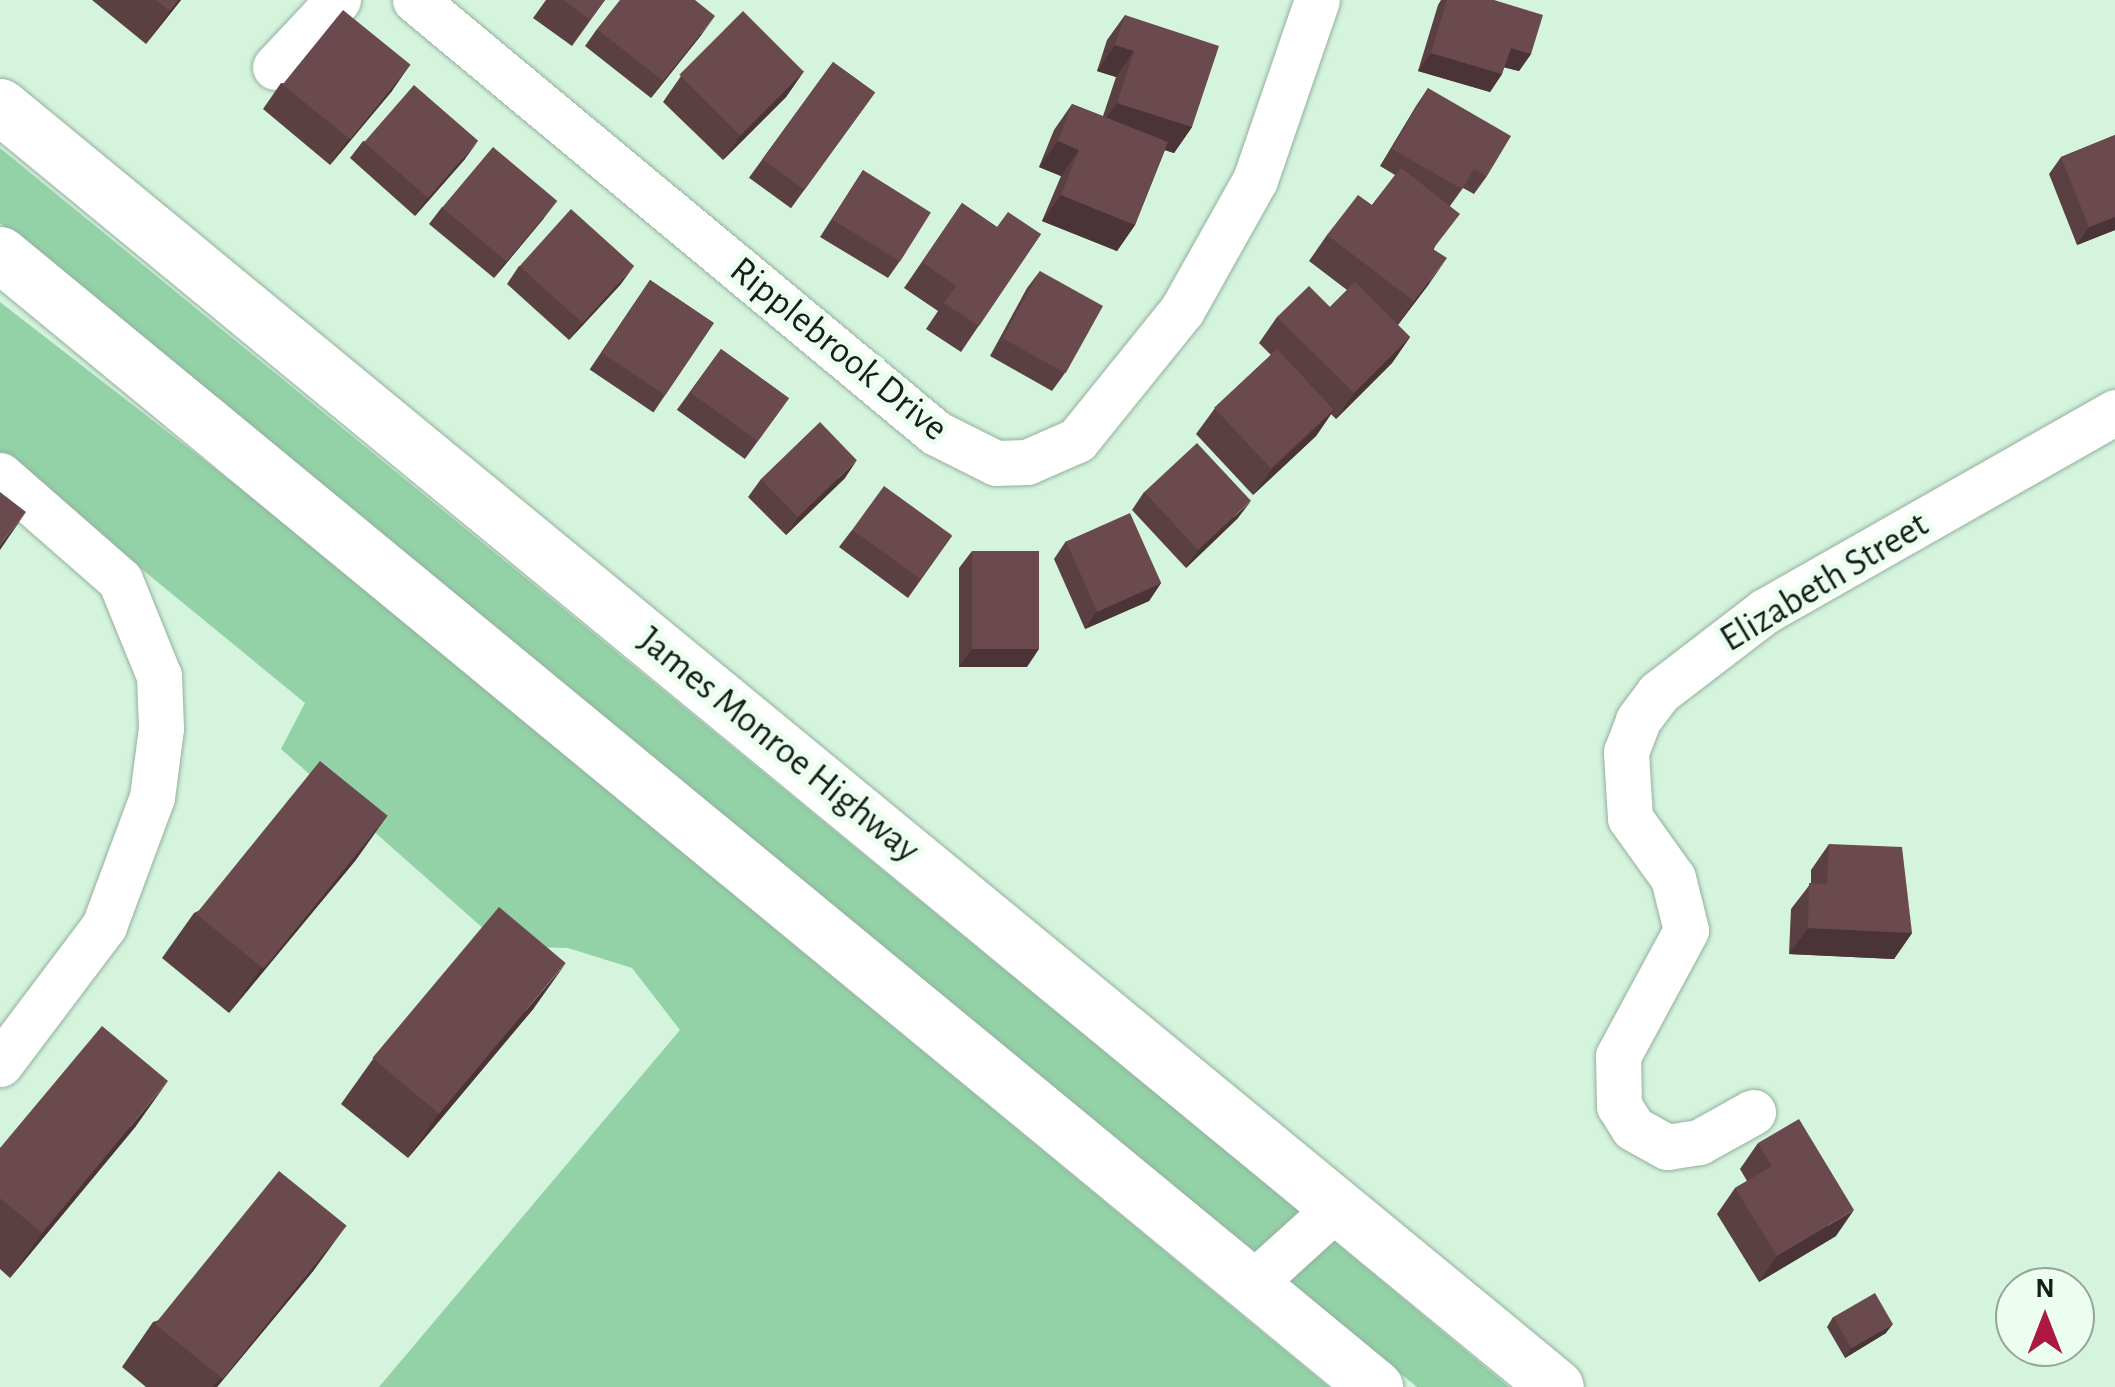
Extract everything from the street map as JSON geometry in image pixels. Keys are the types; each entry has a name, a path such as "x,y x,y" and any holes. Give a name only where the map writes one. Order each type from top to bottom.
{"highway":[{"name":"James Monroe Highway","path":"0,106 1556,1387"},
{"path":"0,254 1375,1387"}],"street":[{"path":"275,67 338,0"},
{"name":"Ripplebrook Drive","path":"427,3 936,433 996,463 1027,462 1077,440 1182,310 1255,180 1318,0"},
{"name":"Elizabeth Street","path":"1753,1112 1699,1142 1666,1146 1634,1128 1620,1106 1618,1056 1686,930 1673,878 1630,818 1626,752 1638,720 1658,693 1764,611 2115,412"},
{"path":"0,475 120,580 159,676 161,728 147,813 104,926 0,1064"},
{"path":"1251,1285 1338,1206"}],"green space":[{"path":"0,148 1509,1387 1417,1387 719,815 0,223"},
{"path":"0,302 258,502 1329,1387 379,1387 680,1030 632,968 568,948 503,946 281,749 305,703 0,453"}],"building":[{"path":"156,0 178,0 170,11"},
{"path":"563,0 605,0 590,20"},
{"path":"620,0 695,0 715,16 663,81 597,29"},
{"path":"1447,0 1494,0 1543,15 1531,54 1511,48 1502,74 1431,53"},
{"path":"343,10 411,65 350,139 283,85"},
{"path":"743,11 804,72 740,135 679,75"},
{"path":"1125,15 1219,46 1192,127 1117,103 1134,51 1115,45"},
{"path":"833,62 875,93 805,190 762,159"},
{"path":"414,85 478,141 428,198 364,142"},
{"path":"1428,88 1511,136 1487,176 1474,169 1462,189 1392,149"},
{"path":"1072,104 1168,142 1135,225 1061,195 1079,150 1058,141"},
{"path":"2115,135 2115,217 2089,227 2061,157"},
{"path":"493,147 557,201 507,262 442,208"},
{"path":"1401,168 1460,214 1433,249 1447,258 1414,301 1327,235 1358,195 1372,205"},
{"path":"863,170 931,212 900,262 832,219"},
{"path":"962,203 997,227 1008,212 1041,234 979,326 944,303 956,286 922,262"},
{"path":"571,209 634,266 583,323 519,266"},
{"path":"1040,271 1103,306 1066,373 1003,338"},
{"path":"650,280 714,323 665,395 601,352"},
{"path":"1355,282 1410,337 1354,393 1277,317 1309,286 1330,307"},
{"path":"721,349 789,398 758,441 690,392"},
{"path":"1277,349 1334,410 1271,468 1214,408"},
{"path":"820,422 857,460 798,517 761,479"},
{"path":"1197,443 1251,501 1198,550 1144,492"},
{"path":"884,486 952,535 920,579 852,530"},
{"path":"0,492 26,512 0,545"},
{"path":"1130,513 1161,583 1097,612 1066,541"},
{"path":"972,551 1039,551 1039,649 972,649"},
{"path":"320,761 388,816 264,969 196,914"},
{"path":"1829,844 1902,847 1912,933 1808,928 1809,883 1827,884"},
{"path":"499,907 566,963 439,1114 372,1058"},
{"path":"102,1026 168,1081 42,1233 0,1198 0,1148"},
{"path":"1799,1119 1854,1210 1777,1256 1735,1188 1772,1166 1758,1143"},
{"path":"279,1171 347,1226 223,1379 155,1324"},
{"path":"1875,1293 1893,1324 1851,1348 1833,1317"}]}
